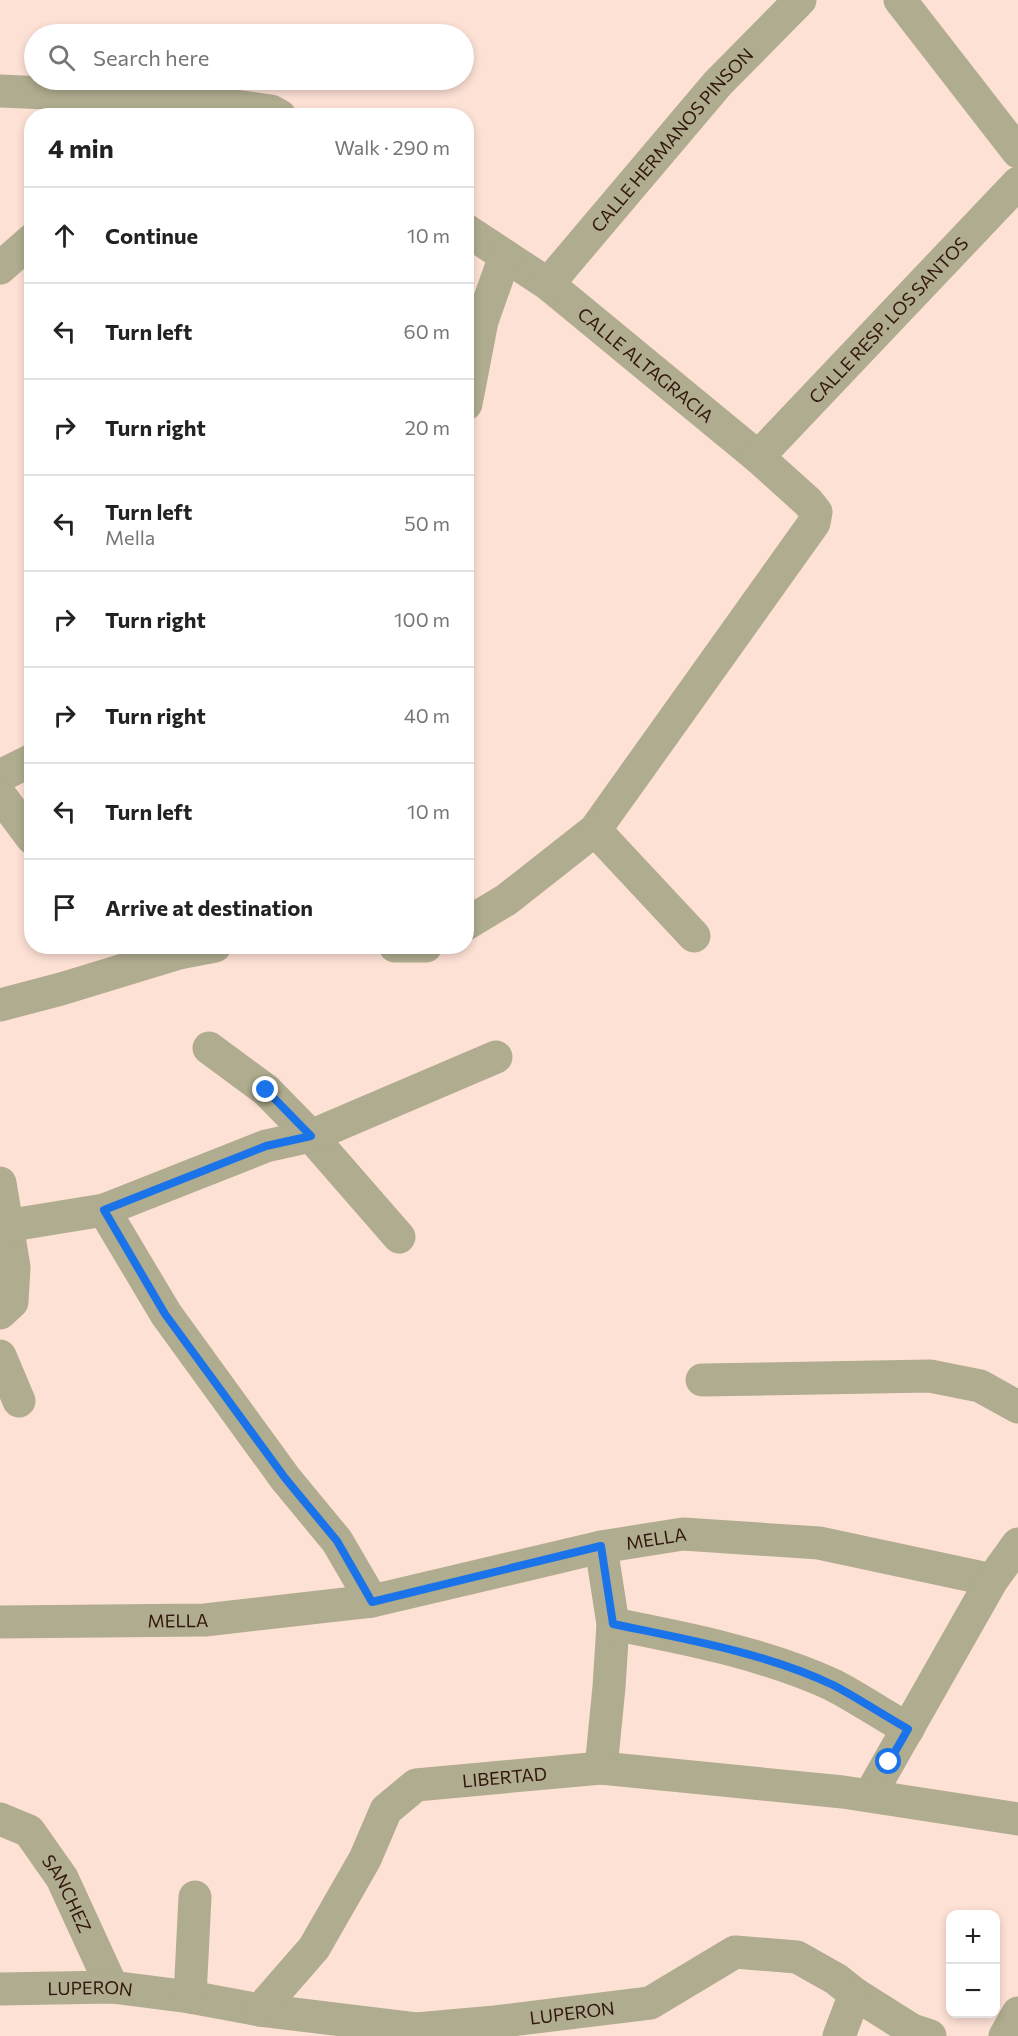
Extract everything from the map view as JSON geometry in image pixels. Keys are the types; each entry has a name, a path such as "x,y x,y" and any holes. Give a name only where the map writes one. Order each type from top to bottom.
{"street":[{"name":"CALLE HERMANOS PINSON","path":"548,284 718,83 800,0"},
{"path":"900,0 1018,152"},
{"path":"0,91 201,108"},
{"name":"CALLE RESP. LOS SANTOS","path":"758,457 1018,183"},
{"name":"CALLE ALTAGRACIA","path":"474,235 548,284 758,457 816,512 814,523 595,830"},
{"path":"0,268 24,247"},
{"path":"474,362 482,321 506,256"},
{"path":"0,776 24,764"},
{"path":"0,795 24,826"},
{"path":"474,919 506,900 595,830 694,936"},
{"path":"0,1005 176,954"},
{"path":"209,1048 266,1090 311,1136 399,1237"},
{"path":"4,1226 104,1210 266,1146 311,1136 496,1057"},
{"path":"0,1184 4,1226 14,1267 12,1302 0,1313"},
{"path":"104,1210 165,1314 285,1478 337,1541 372,1602"},
{"path":"0,1356 19,1401"},
{"path":"702,1380 930,1376 980,1386 1018,1407"},
{"name":"MELLA","path":"0,1622 205,1620 372,1602 601,1546 683,1534 819,1543 992,1580"},
{"path":"870,1795 992,1580 1018,1544"},
{"path":"601,1546 613,1624 601,1768"},
{"path":"613,1624 679,1637 763,1659 832,1685 908,1729"},
{"name":"LIBERTAD","path":"277,2020 314,1948 365,1859 386,1810 416,1785 601,1768 870,1795 1018,1819"},
{"name":"SANCHEZ","path":"0,1819 29,1831 62,1878 112,1988"},
{"path":"190,1997 195,1896"},
{"name":"LUPERON","path":"0,1989 112,1988 190,1997 277,2020 416,2029 495,2029 650,2002 735,1952 797,1957 836,1979 855,1994 912,2030 930,2036"},
{"path":"838,2036 855,1994"},
{"path":"1005,2036 1018,2013"}],"route":[{"path":"266,1090 311,1136 266,1146 104,1210 165,1314 285,1478 337,1541 372,1602 601,1546 613,1624 679,1637 763,1659 832,1685 908,1729 889,1762"}]}
